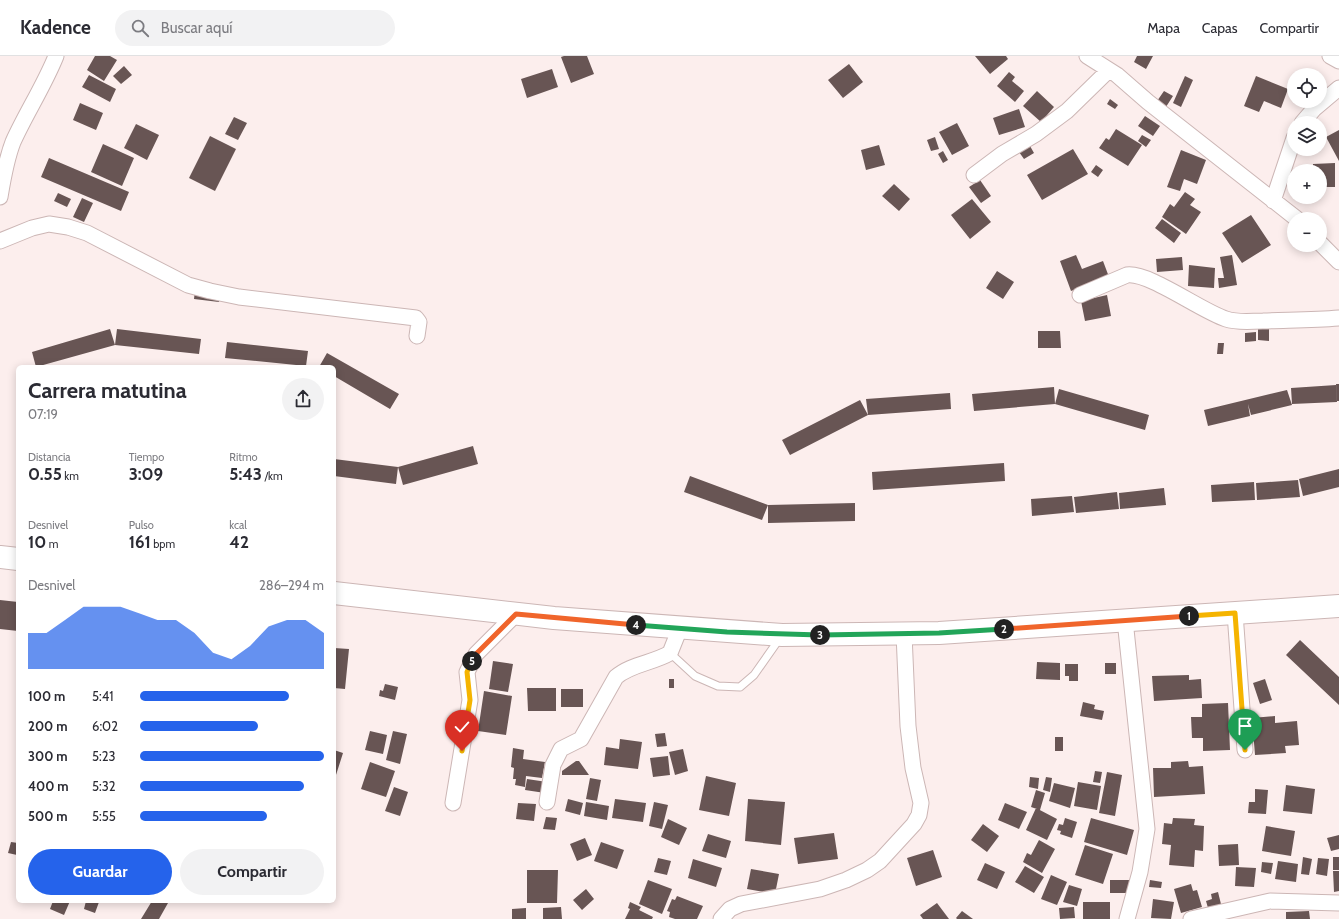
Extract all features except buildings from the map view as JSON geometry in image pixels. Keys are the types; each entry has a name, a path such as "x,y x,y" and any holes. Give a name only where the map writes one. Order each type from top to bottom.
{"main road":[{"path":"0,557 16,559"},
{"path":"336,593 516,614 782,635 904,634 1339,606"}],"street":[{"path":"0,197 6,167 13,144 56,56"},
{"path":"1087,56 1133,87 1148,102 1288,212"},
{"path":"1330,56 1339,61"},
{"path":"974,175 1002,154 1036,134 1067,111 1109,70"},
{"path":"1308,116 1314,108 1339,88"},
{"path":"1273,201 1288,156"},
{"path":"0,241 32,228 50,224 68,227 88,233 188,284 240,297 416,318 419,322 417,336"},
{"path":"1327,250 1339,262"},
{"path":"1080,295 1127,275 1133,274 1150,280 1218,316 1235,321 1312,320 1339,318"},
{"path":"1235,613 1245,750"},
{"path":"453,803 470,700 467,672 476,654 516,614"},
{"path":"1125,620 1147,829 1130,918"},
{"path":"547,802 553,765 560,749 581,739 616,677 624,670 659,660 670,653 680,628"},
{"path":"721,919 730,909 742,904 820,889 846,880 868,870 880,860 914,824 919,815 921,803 908,726 904,634"},
{"path":"1191,919 1270,901 1339,903"}],"lane":[{"path":"670,653 695,676 718,686 740,687 754,675 782,635"}],"route":[{"path":"462,751 470,700 467,672 476,654 489,643 516,614 727,632 782,635 835,635 939,633 1235,613 1245,750"}]}
